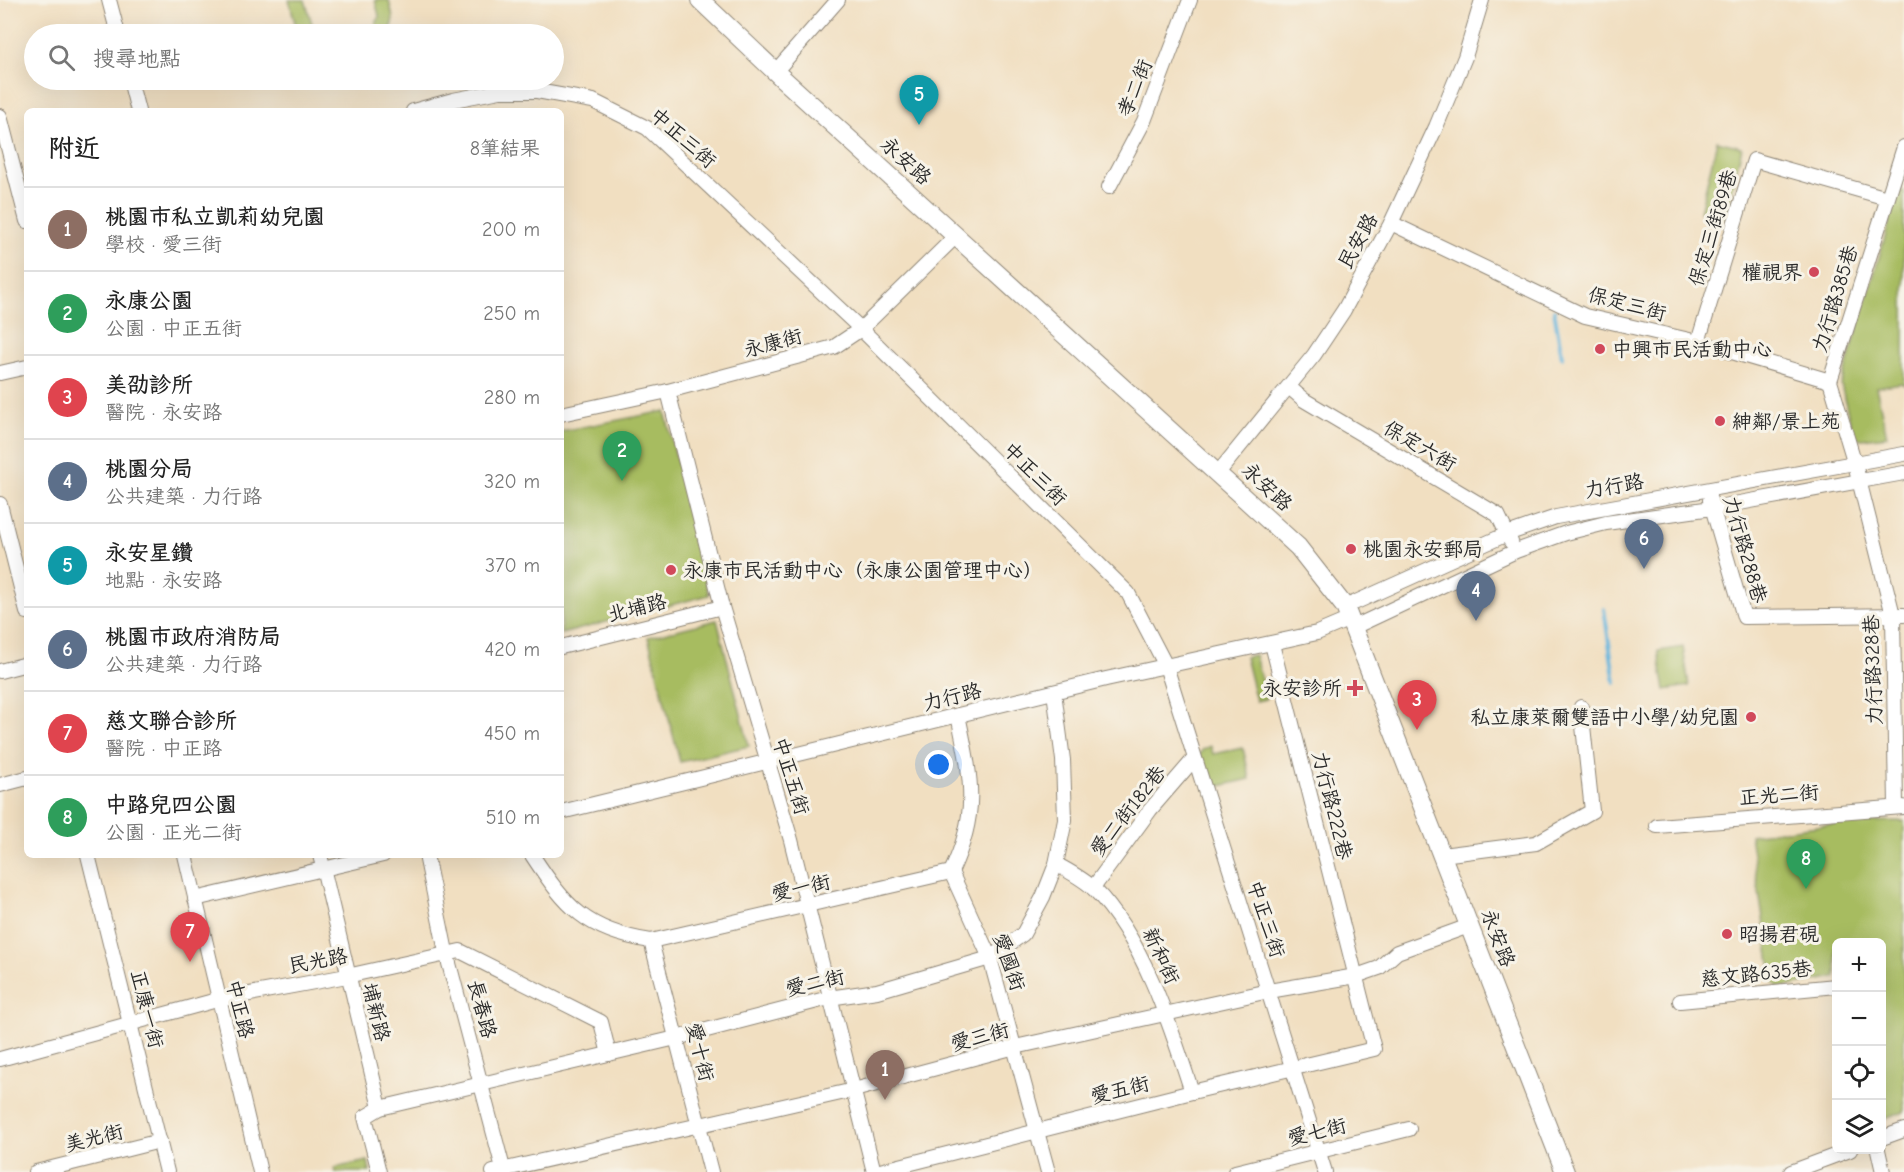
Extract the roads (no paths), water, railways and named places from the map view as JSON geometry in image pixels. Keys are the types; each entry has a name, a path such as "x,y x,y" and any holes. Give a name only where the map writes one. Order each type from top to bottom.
{"main road":[{"name":"永安路","path":"700,0 775,72 1298,547 1350,618 1564,1172"}],"street":[{"path":"109,0 115,24"},
{"path":"775,72 838,0"},
{"name":"孝二街","path":"1109,187 1144,121 1190,0"},
{"name":"民安路","path":"1218,473 1314,355 1344,310 1391,223 1465,57 1482,0"},
{"path":"133,90 137,108"},
{"name":"中正三街","path":"424,108 500,91 537,91 593,101 646,128 861,329 1128,592 1166,666 1325,1172"},
{"path":"0,116 24,209"},
{"name":"力行路385巷","path":"1855,464 1830,381 1904,147"},
{"name":"保定三街89巷","path":"1698,342 1754,160 1887,198"},
{"name":"保定三街","path":"1391,223 1585,316 1698,342 1830,381"},
{"name":"永康街","path":"564,413 668,391 834,347 861,329 956,236"},
{"path":"0,373 24,368"},
{"name":"保定六街","path":"1289,387 1304,400 1498,515 1516,551"},
{"name":"中正五街","path":"668,391 722,607 807,907 875,1172"},
{"name":"力行路","path":"1350,618 1507,534 1556,517 1904,454"},
{"name":"力行路328巷","path":"1855,464 1898,615 1900,807"},
{"name":"力行路","path":"564,811 1054,692 1317,633 1539,542 1606,523 1712,508 1904,473"},
{"name":"力行路288巷","path":"1707,489 1744,617 1898,615"},
{"path":"0,504 24,600"},
{"name":"北埔路","path":"564,646 722,607"},
{"name":"力行路222巷","path":"1272,644 1374,1049"},
{"path":"0,671 24,665"},
{"name":"愛二街","path":"379,1172 365,1117 380,1108 676,1038 829,998 877,991 990,958 1023,934 1043,897 1056,864 1065,820 1063,760 1054,692"},
{"path":"1442,855 1536,843 1592,811 1581,707"},
{"path":"951,872 967,837 971,801 968,764 957,715"},
{"name":"愛二街182巷","path":"1093,888 1150,810 1194,759"},
{"path":"0,785 24,779"},
{"name":"正光二街","path":"1657,825 1900,807"},
{"name":"正康一街","path":"89,858 167,1172"},
{"name":"中正路","path":"186,858 260,1172"},
{"name":"埔新路","path":"321,858 380,1108"},
{"path":"195,899 370,858"},
{"name":"長春路","path":"427,858 446,952 482,1085 500,1171"},
{"name":"愛一街","path":"534,858 558,894 589,922 620,936 651,941 807,907 951,872"},
{"name":"新和街","path":"1056,864 1093,888 1126,928 1167,1014 1192,1092"},
{"name":"愛國街","path":"951,872 990,958 1048,1172"},
{"name":"愛三街","path":"500,1171 698,1123 854,1090 1015,1047 1269,991 1356,976 1379,968 1397,952 1469,926"},
{"name":"愛十街","path":"651,941 711,1172"},
{"name":"民光路","path":"0,1059 218,1000 347,976 446,952 460,951 601,1022 609,1054"},
{"name":"慈文路635巷","path":"1680,1001 1832,986"},
{"name":"愛五街","path":"875,1172 1192,1092 1374,1049"},
{"name":"愛七街","path":"1235,1172 1408,1129"},
{"path":"1886,1136 1904,1131"},
{"name":"美光街","path":"36,1172 160,1141"},
{"path":"1791,1172 1837,1154"},
{"path":"1879,1154 1883,1172"}],"waterway":[{"path":"1554,310 1562,357"},
{"path":"1604,609 1615,683"}],"place":[{"name":"永安星鑽","path":"919,125"},
{"name":"權視界","path":"1814,272"},
{"name":"中興市民活動中心","path":"1600,349"},
{"name":"紳鄰/景上苑","path":"1720,421"},
{"name":"永康公園","path":"622,481"},
{"name":"桃園永安郵局","path":"1351,549"},
{"name":"桃園市政府消防局","path":"1644,569"},
{"name":"永康市民活動中心（永康公園管理中心）","path":"671,570"},
{"name":"桃園分局","path":"1476,621"},
{"name":"永安診所","path":"1355,688"},
{"name":"私立康萊爾雙語中小學/幼兒園","path":"1751,717"},
{"name":"美劭診所","path":"1417,730"},
{"name":"中路兒四公園","path":"1806,889"},
{"name":"昭揚君硯","path":"1727,934"},
{"name":"慈文聯合診所","path":"190,962"},
{"name":"桃園市私立凱莉幼兒園","path":"885,1100"}]}
